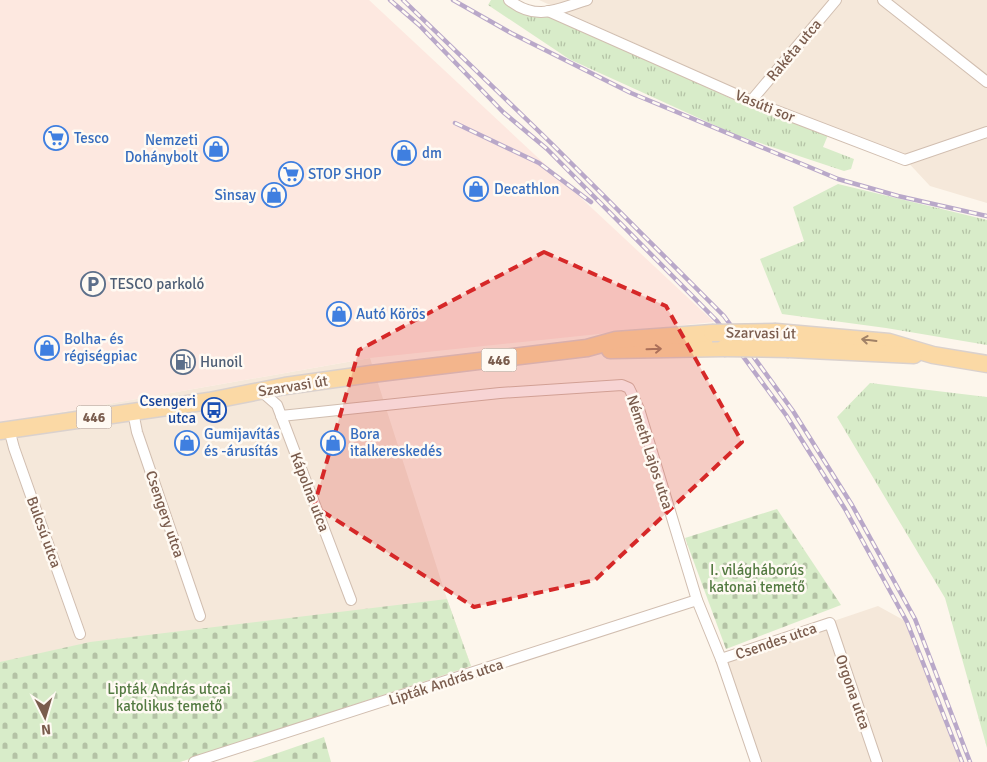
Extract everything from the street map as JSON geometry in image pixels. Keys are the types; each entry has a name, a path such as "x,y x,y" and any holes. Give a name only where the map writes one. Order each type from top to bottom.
{"main road":[{"name":"Szarvasi út","path":"5,430 133,412 372,374 587,348 616,340 712,333 776,332 889,342 934,356"},
{"name":"Szarvasi út","path":"587,348 617,350 789,349 934,356 987,364"}],"street":[{"path":"510,0 520,8 531,13 548,11 587,0"},
{"name":"Rakéta utca","path":"751,101 836,0"},
{"path":"890,2 987,82"},
{"name":"Vasúti sor","path":"548,11 751,101 905,160 987,132"},
{"name":"Németh Lajos utca","path":"281,416 500,393 622,385 629,388 639,409 697,600 721,660 756,762"},
{"name":"Kápolna utca","path":"261,391 277,405 351,600"},
{"name":"Csengery utca","path":"133,412 137,432 200,616"},
{"name":"Bulcsú utca","path":"5,430 14,448 80,634"},
{"name":"Lipták András utca","path":"194,762 697,600"},
{"name":"Csendes utca","path":"721,660 830,623"},
{"name":"Orgona utca","path":"830,623 877,762"}],"highlighted area":[{"path":"544,252 666,306 742,442 595,580 474,607 314,506 359,350"}],"shaded area":[{"path":"0,0 369,0 714,322 370,358 0,423"},
{"path":"539,0 987,0 987,203 930,186 903,157 761,100"},
{"path":"370,358 447,599 471,666 180,762 0,762 0,423"},
{"path":"878,606 907,622 960,762 757,762 721,659"}],"green space":[{"path":"491,0 518,0 743,104 828,135 823,147 854,159 851,169 844,171 736,135 569,59 488,5"},
{"path":"838,184 987,220 987,345 886,328 782,314 760,259 804,241 793,207"},
{"path":"870,383 987,397 987,748 945,598 837,417"},
{"name":"I. világháborús katonai temető","path":"777,509 841,605 726,649 685,538"},
{"name":"Lipták András utcai katolikus temető","path":"447,599 471,666 180,762 0,762 0,662 90,642"},
{"path":"324,737 331,762 252,762"}],"railway":[{"path":"390,0 419,25 503,112 547,149 717,321 786,415 845,509 907,622 962,762"},
{"path":"403,0 552,144 724,316 793,411 852,505 915,619 970,762"},
{"path":"453,0 511,33 631,93 838,179 898,196 987,216"},
{"path":"455,123 539,163 591,202"}],"place":[{"name":"Tesco","path":"56,138"},
{"name":"Nemzeti Dohánybolt","path":"216,149"},
{"name":"dm","path":"404,153"},
{"name":"STOP SHOP","path":"291,174"},
{"name":"Decathlon","path":"476,189"},
{"name":"Sinsay","path":"274,195"},
{"name":"TESCO parkoló","path":"93,284"},
{"name":"Autó Körös","path":"339,314"},
{"name":"Bolha- és régiségpiac","path":"47,348"},
{"name":"Hunoil","path":"183,362"},
{"name":"Csengeri utca","path":"214,410"},
{"name":"Gumijavítás és -árusítás","path":"187,443"},
{"name":"Bora italkereskedés","path":"333,443"}]}
